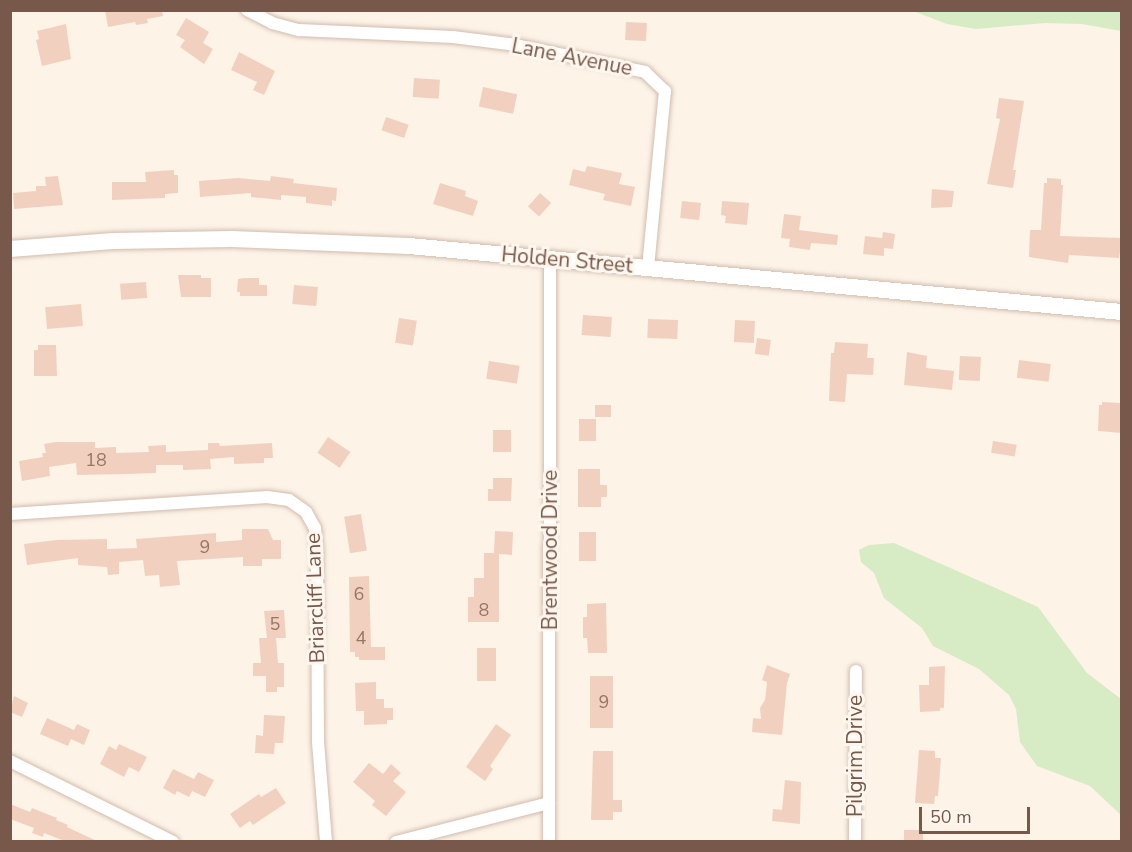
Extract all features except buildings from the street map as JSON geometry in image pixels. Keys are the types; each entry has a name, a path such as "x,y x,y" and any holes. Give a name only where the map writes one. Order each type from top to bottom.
{"main road":[{"name":"Holden Street","path":"10,249 114,241 232,239 409,246 1122,312"}],"street":[{"name":"Lane Avenue","path":"247,10 272,23 299,30 453,37 516,45 645,72 665,91 648,267"},
{"name":"Brentwood Drive","path":"549,842 550,258"},
{"name":"Briarcliff Lane","path":"10,514 279,497 289,500 306,512 315,528 316,539 318,742 326,842"},
{"name":"Pilgrim Drive","path":"855,842 856,671"},
{"path":"10,761 173,842"},
{"path":"396,842 549,803"}],"green space":[{"path":"913,11 1121,11 1121,31 1082,24 1045,23 976,29 947,24"},
{"path":"894,543 1038,607 1087,673 1121,699 1121,815 1090,786 1037,766 1020,742 1016,709 1009,695 979,669 933,646 922,628 884,598 874,573 861,562 859,550 869,545"}]}
